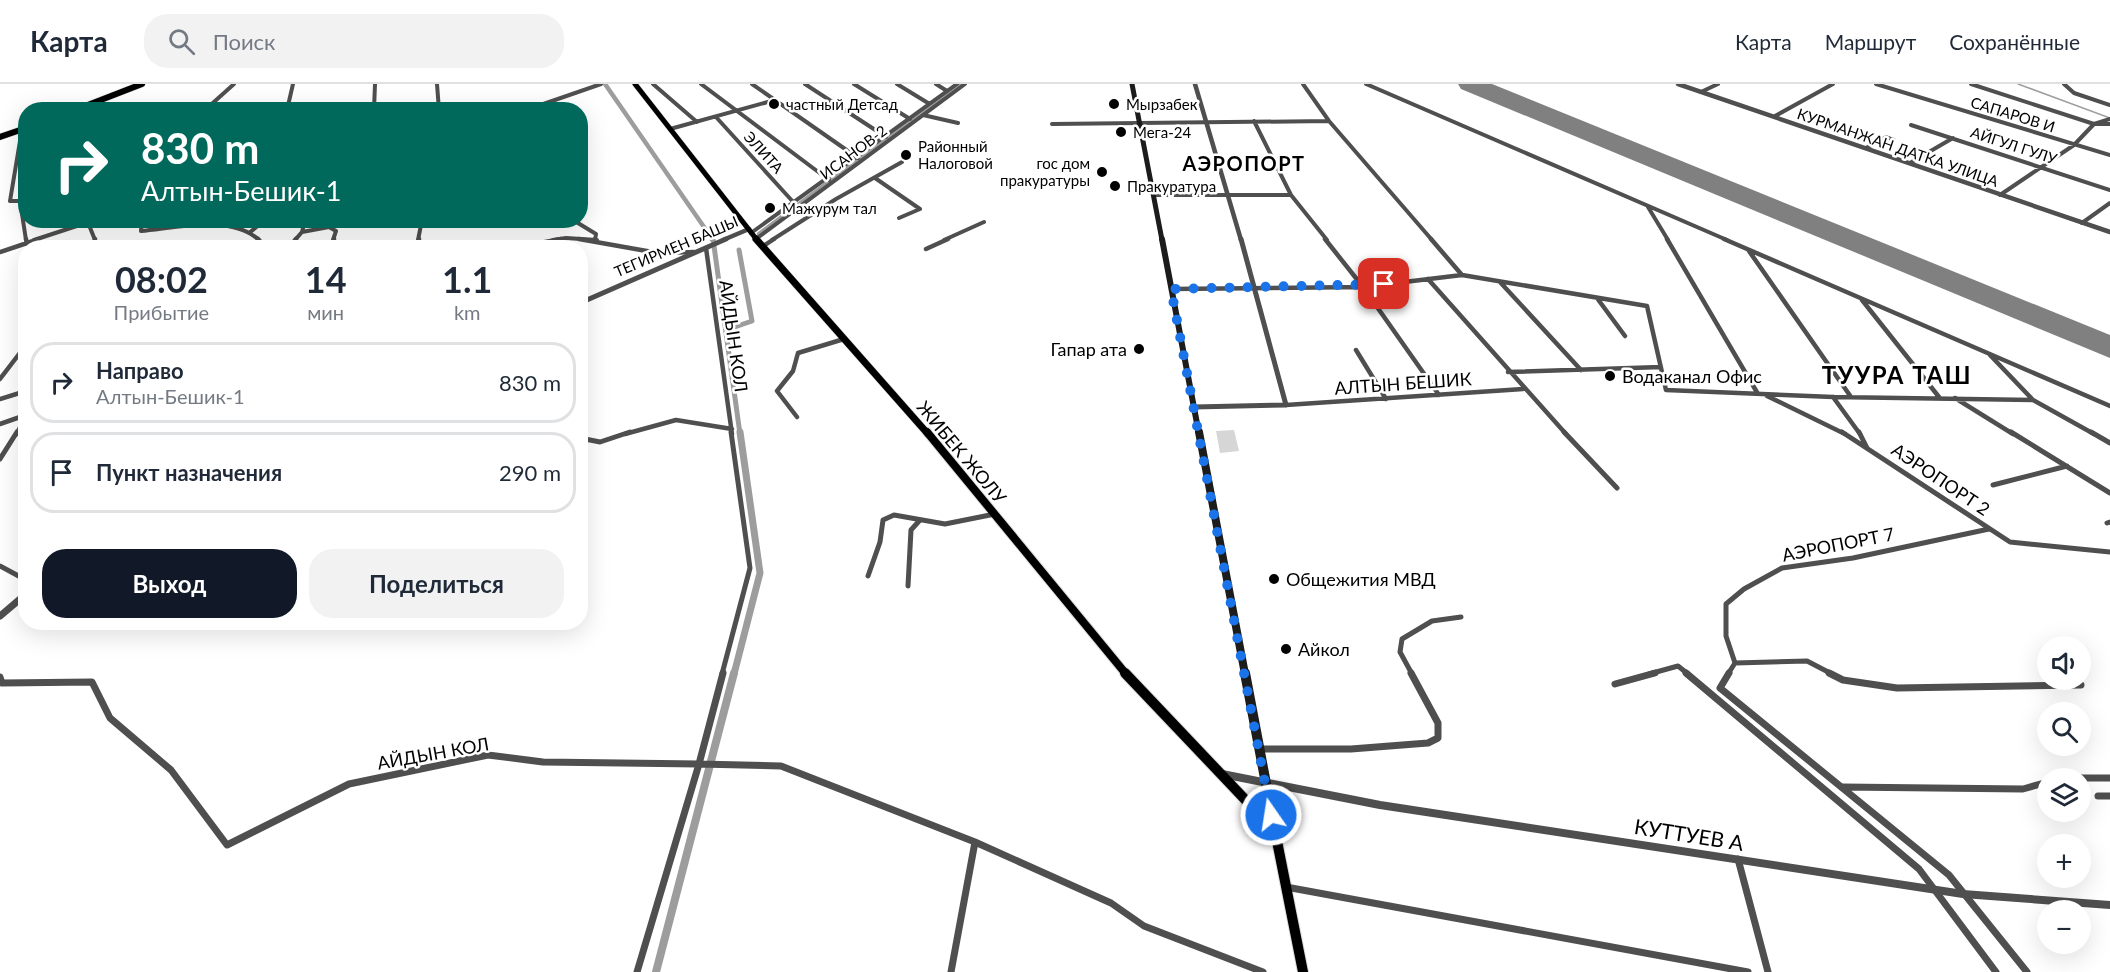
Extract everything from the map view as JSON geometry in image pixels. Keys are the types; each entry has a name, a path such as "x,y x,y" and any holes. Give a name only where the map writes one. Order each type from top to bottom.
{"highway":[{"path":"96,102 142,84"},
{"path":"0,137 18,131"}],"main road":[{"name":"ЖИБЕК ЖОЛУ","path":"635,84 755,237 957,466 1108,655 1275,831"},
{"path":"1132,84 1264,784 1303,972"}],"street":[{"path":"214,102 234,84"},
{"path":"289,102 293,84"},
{"path":"374,102 375,84"},
{"path":"437,84 438,102"},
{"path":"549,102 601,84"},
{"path":"653,84 697,122"},
{"path":"701,84 829,180"},
{"path":"752,84 858,158"},
{"path":"805,84 886,137"},
{"path":"855,84 910,119"},
{"path":"897,84 928,103"},
{"path":"936,84 947,91"},
{"path":"755,237 928,103 957,84"},
{"name":"ИСАНОВ-2","path":"755,237 965,84"},
{"path":"1194,407 1286,405 1255,288 1195,84"},
{"path":"1303,84 1329,121 1462,275"},
{"path":"1366,84 2110,406"},
{"name":"КУРМАНЖАН ДАТКА УЛИЦА","path":"1678,84 2110,232"},
{"path":"1701,92 1718,84"},
{"path":"1775,116 1833,84"},
{"name":"САПАРОВ И","path":"1876,84 2110,155"},
{"path":"1971,84 2094,124 2110,124"},
{"path":"2064,84 2074,93 2110,105"},
{"path":"670,129 775,100"},
{"path":"923,115 958,123"},
{"name":"ЭЛИТА","path":"716,117 795,204"},
{"path":"2000,195 2074,145 2094,124 2110,119"},
{"path":"1254,121 1291,195 1363,287 1439,395"},
{"path":"1052,124 1329,121"},
{"name":"АЙГУЛ ГУЛУ","path":"1911,124 2110,190"},
{"path":"1866,148 1886,137 1894,140"},
{"path":"1910,164 1953,138"},
{"path":"18,156 10,201 18,201"},
{"path":"755,237 875,178 902,162"},
{"path":"875,178 920,209 899,218"},
{"path":"1153,195 1291,195"},
{"path":"2082,223 2110,203"},
{"path":"1647,206 1758,394"},
{"path":"926,249 984,222"},
{"path":"38,240 71,228"},
{"path":"141,228 141,231 190,228"},
{"path":"215,228 249,232 258,240"},
{"path":"249,232 255,228"},
{"path":"296,240 303,228"},
{"path":"302,232 324,228"},
{"path":"331,228 336,231 333,240"},
{"path":"586,228 596,234 595,240"},
{"name":"ТЕГИРМЕН БАШЫ","path":"588,299 694,252 755,237"},
{"path":"556,240 566,238 595,240 658,253 694,252"},
{"path":"0,252 18,247"},
{"name":"АЙДЫН КОЛ","path":"1,683 92,682 110,717 171,770 227,845 349,783 488,755 543,762 699,764 750,568 706,248"},
{"path":"1748,250 1851,397"},
{"path":"1171,289 1363,287 1462,275 1647,306 1666,390 1833,397 2033,400"},
{"path":"1428,279 1522,389 1617,488"},
{"path":"1499,281 1581,370"},
{"path":"1597,298 1625,336"},
{"path":"1861,299 1939,397"},
{"path":"797,417 777,391 793,371 798,352 844,339"},
{"path":"1356,350 1386,399"},
{"path":"1986,352 2033,400 2110,443"},
{"path":"0,379 18,355"},
{"path":"1508,372 1661,367"},
{"name":"АЛТЫН БЕШИК","path":"1286,405 1522,389"},
{"path":"0,399 18,393"},
{"name":"АЭРОПОРТ 2","path":"1766,395 1849,436 2010,542 2110,552"},
{"path":"1833,397 1856,426 1867,448"},
{"path":"1953,398 2110,493"},
{"path":"0,424 18,417"},
{"path":"588,440 600,442 655,424 676,420 732,429"},
{"path":"0,459 13,442 18,430"},
{"path":"1993,485 2067,466"},
{"path":"868,576 880,542 883,520 894,515 945,524 995,514"},
{"path":"908,586 911,530 920,520"},
{"name":"АЭРОПОРТ 7","path":"1735,663 1726,636 1726,604 1744,589 1782,568 1853,558 1989,529"},
{"path":"0,566 18,576"},
{"path":"0,616 18,601"},
{"path":"1259,749 1351,749 1428,743 1437,738 1440,730 1438,723 1400,652 1402,639 1432,621 1461,617"},
{"path":"2027,972 1949,874 1720,687 1735,663 1808,661 1843,680 1896,688 2037,686"},
{"path":"1615,684 1678,666 1919,869 1996,972"},
{"path":"637,972 699,764 781,766 975,842 1111,903 1144,926 1263,972"},
{"name":"КУТТУЕВ А","path":"1220,773 1264,784 1380,805 1936,890 2110,905"},
{"path":"2091,778 2110,778"},
{"path":"1842,787 2023,789 2037,785"},
{"path":"2098,796 2110,796"},
{"path":"951,972 975,842"},
{"path":"1738,859 1768,972"},
{"path":"1286,887 1748,972"}],"shaded area":[{"path":"1234,430 1239,451 1220,453 1216,431"}],"waterway":[{"path":"605,84 713,240"},
{"path":"759,234 960,84"},
{"path":"2018,84 2110,118"},
{"path":"714,246 740,434"},
{"path":"726,330 752,321 739,250"},
{"path":"734,674 760,573 740,432"},
{"path":"656,972 734,673"}],"runway":[{"path":"1470,84 2110,347"}],"place":[{"name":"частный Детсад","path":"774,104"},
{"name":"Мырзабек","path":"1114,104"},
{"name":"Мега-24","path":"1121,132"},
{"name":"Районный Налоговой","path":"906,155"},
{"name":"гос дом пракуратуры","path":"1102,172"},
{"name":"Пракуратура","path":"1115,186"},
{"name":"Мажурум тал","path":"770,208"},
{"name":"Гапар ата","path":"1139,349"},
{"name":"Водаканал Офис","path":"1610,376"},
{"name":"Общежития МВД","path":"1274,579"},
{"name":"Айкол","path":"1286,649"}],"district":[{"name":"АЭРОПОРТ","path":"1244,163"},
{"name":"ТУУРА ТАШ","path":"1897,374"}],"route":[{"path":"1271,815 1171,289 1363,287 1384,284"}]}
